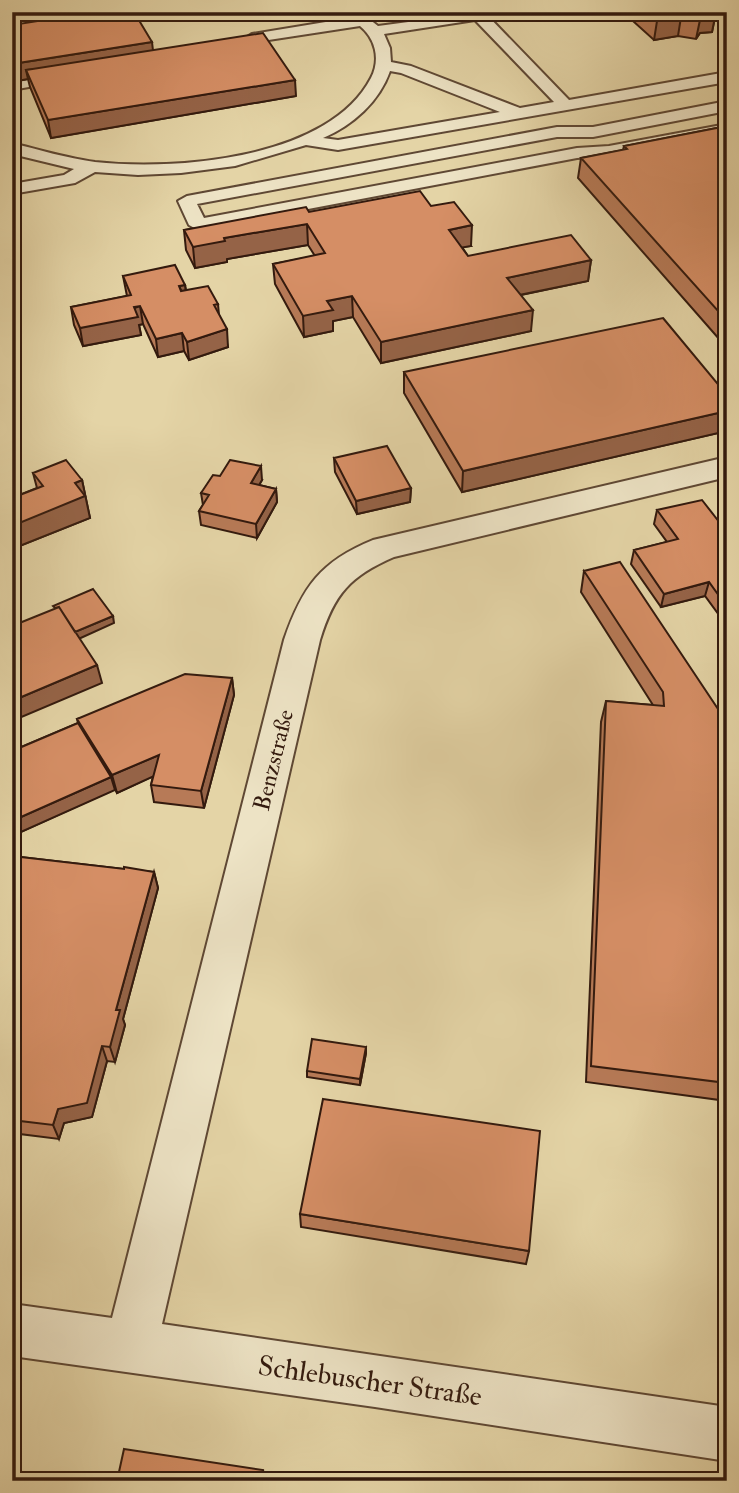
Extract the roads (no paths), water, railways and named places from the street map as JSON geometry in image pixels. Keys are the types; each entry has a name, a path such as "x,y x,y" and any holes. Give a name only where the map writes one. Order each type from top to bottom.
{"street":[{"name":"Benzstraße","path":"130,1348 302,640 317,597 328,583 354,562 385,548 727,467"},
{"name":"Schlebuscher Straße","path":"12,1330 375,1380 727,1434"}],"lane":[{"path":"215,53 242,49 257,37 362,21 478,14 565,105"},
{"path":"12,148 40,158 91,167 135,170 225,163 303,140 336,124 361,105 377,85 384,65 383,52 362,21"},
{"path":"384,65 405,69 517,113"},
{"path":"12,85 80,74"},
{"path":"303,140 338,145 727,76"},
{"path":"727,106 593,132 557,132 187,201 198,225 577,153 609,151 727,129"},
{"path":"12,189 69,179 91,167"}]}
